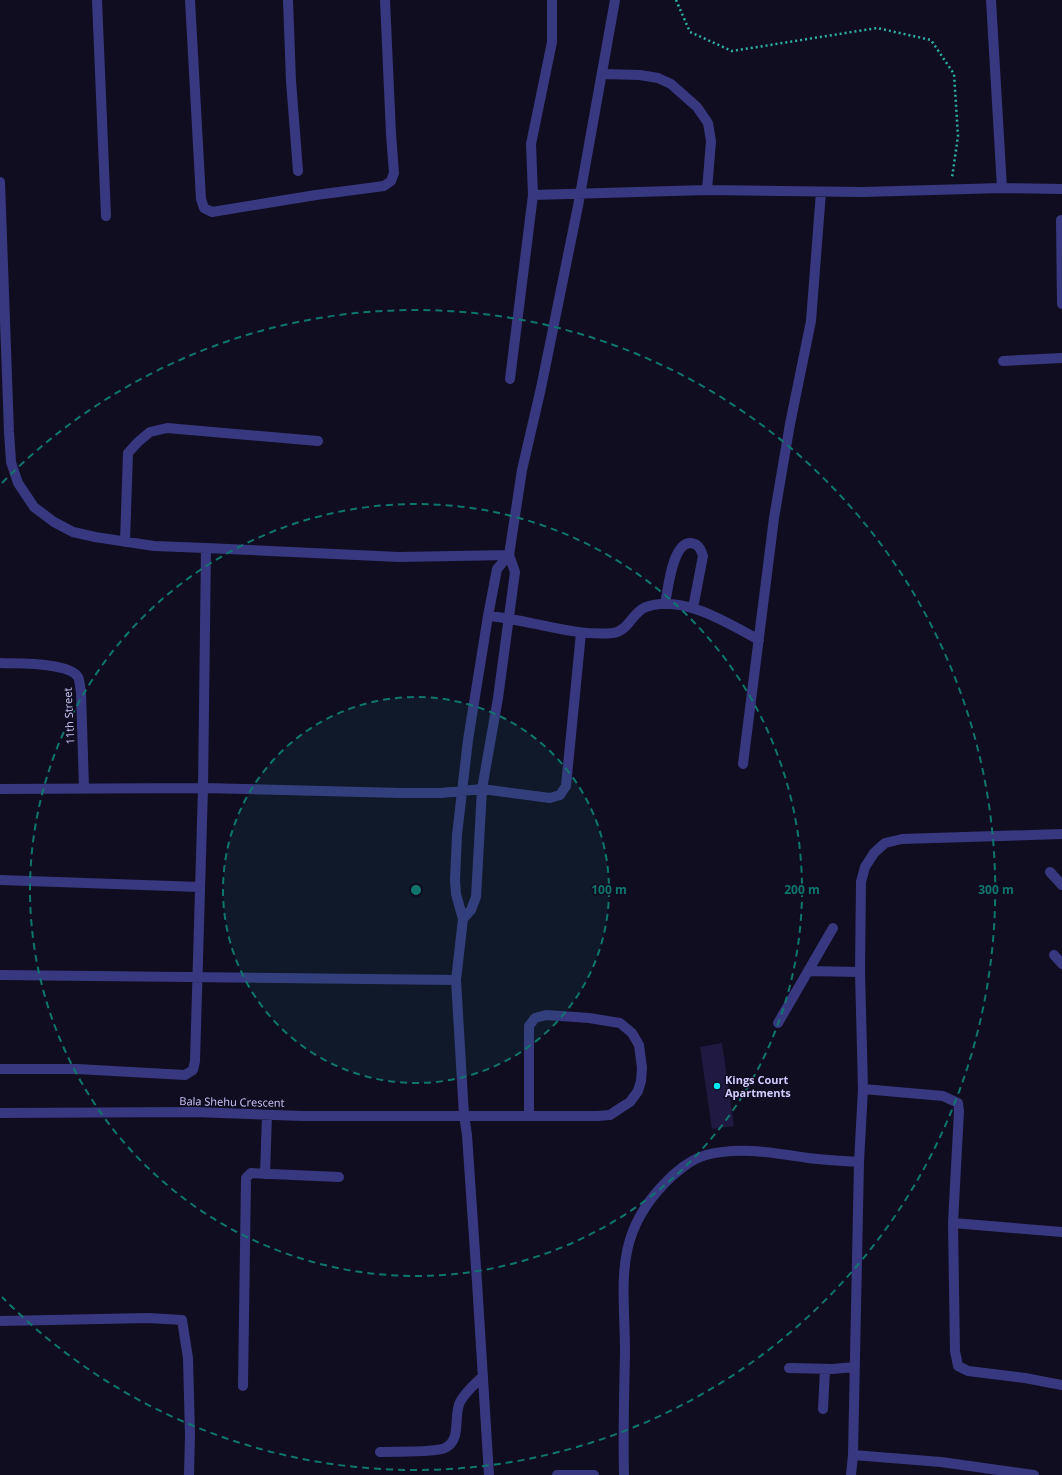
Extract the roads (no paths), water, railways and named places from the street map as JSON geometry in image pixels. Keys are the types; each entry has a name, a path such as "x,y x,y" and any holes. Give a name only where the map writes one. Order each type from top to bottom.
{"street":[{"path":"97,0 106,216"},
{"path":"190,0 200,199 204,208 212,212 316,195 384,186 391,181 394,173 385,0"},
{"path":"288,0 291,80 298,171"},
{"path":"510,379 533,195 531,144 552,42 552,0"},
{"path":"463,919 471,910 476,897 482,789 497,704 515,572 509,555 522,470 578,206 615,0"},
{"path":"991,0 1002,188"},
{"path":"602,74 640,75 658,78 671,84 696,107 708,123 711,141 707,190"},
{"path":"0,182 4,432 18,483 34,507 54,522 73,532 154,546 399,557 509,555"},
{"path":"533,195 579,195 707,190 863,192 1002,188 1062,189"},
{"path":"743,764 774,518 787,440 811,321 822,192"},
{"path":"1061,220 1062,304"},
{"path":"1004,361 1062,358"},
{"path":"125,542 128,453 150,432 166,428 318,441"},
{"path":"665,604 674,559 679,550 686,544 692,543 698,545 703,556 692,608"},
{"path":"0,1069 77,1069 185,1074 192,1070 195,1061 198,977 203,788 206,548"},
{"path":"489,1475 477,1274 464,1115 456,980 463,919 456,894 455,880 457,835 462,790 488,616 497,569 509,555"},
{"path":"488,616 509,618 581,632 615,633 623,629 645,607 665,604 692,608 715,616 759,640"},
{"path":"0,789 203,788 441,793 482,789 550,798 556,797 565,789 568,773 581,632"},
{"name":"11th Street","path":"0,663 54,666 71,671 78,677 81,692 84,788"},
{"path":"851,1475 853,1455 859,1162 863,1089 860,972 861,882 865,867 874,853 886,843 902,839 1062,834"},
{"path":"1050,872 1062,884"},
{"path":"0,880 200,887"},
{"path":"778,1023 832,928"},
{"path":"1054,956 1062,964"},
{"path":"808,971 860,972"},
{"path":"0,974 456,980"},
{"path":"546,1015 607,1020 620,1023 632,1033 638,1045 642,1068 641,1081 638,1091 630,1102 610,1115 529,1116 529,1026 535,1018 546,1015"},
{"path":"863,1089 943,1096 958,1103 959,1111 953,1223 955,1351 958,1366 968,1371 1025,1378 1062,1385"},
{"name":"Bala Shehu Crescent","path":"0,1113 194,1112 529,1116"},
{"path":"265,1174 267,1114"},
{"path":"624,1475 624,1275 626,1252 632,1232 640,1215 652,1196 669,1178 688,1164 705,1155 722,1152 754,1151 817,1159 859,1162"},
{"path":"243,1386 246,1178 251,1173 339,1177"},
{"path":"953,1223 1062,1232"},
{"path":"0,1321 140,1318 182,1320 188,1358 190,1435 189,1475"},
{"path":"789,1368 825,1369 855,1367"},
{"path":"823,1409 825,1369"},
{"path":"380,1452 435,1450 445,1448 451,1444 455,1436 457,1413 460,1403 468,1391 483,1376"},
{"path":"853,1455 941,1462 1034,1475"},
{"path":"557,1475 594,1475"}],"place":[{"name":"Kings Court Apartments","path":"717,1086"}]}
